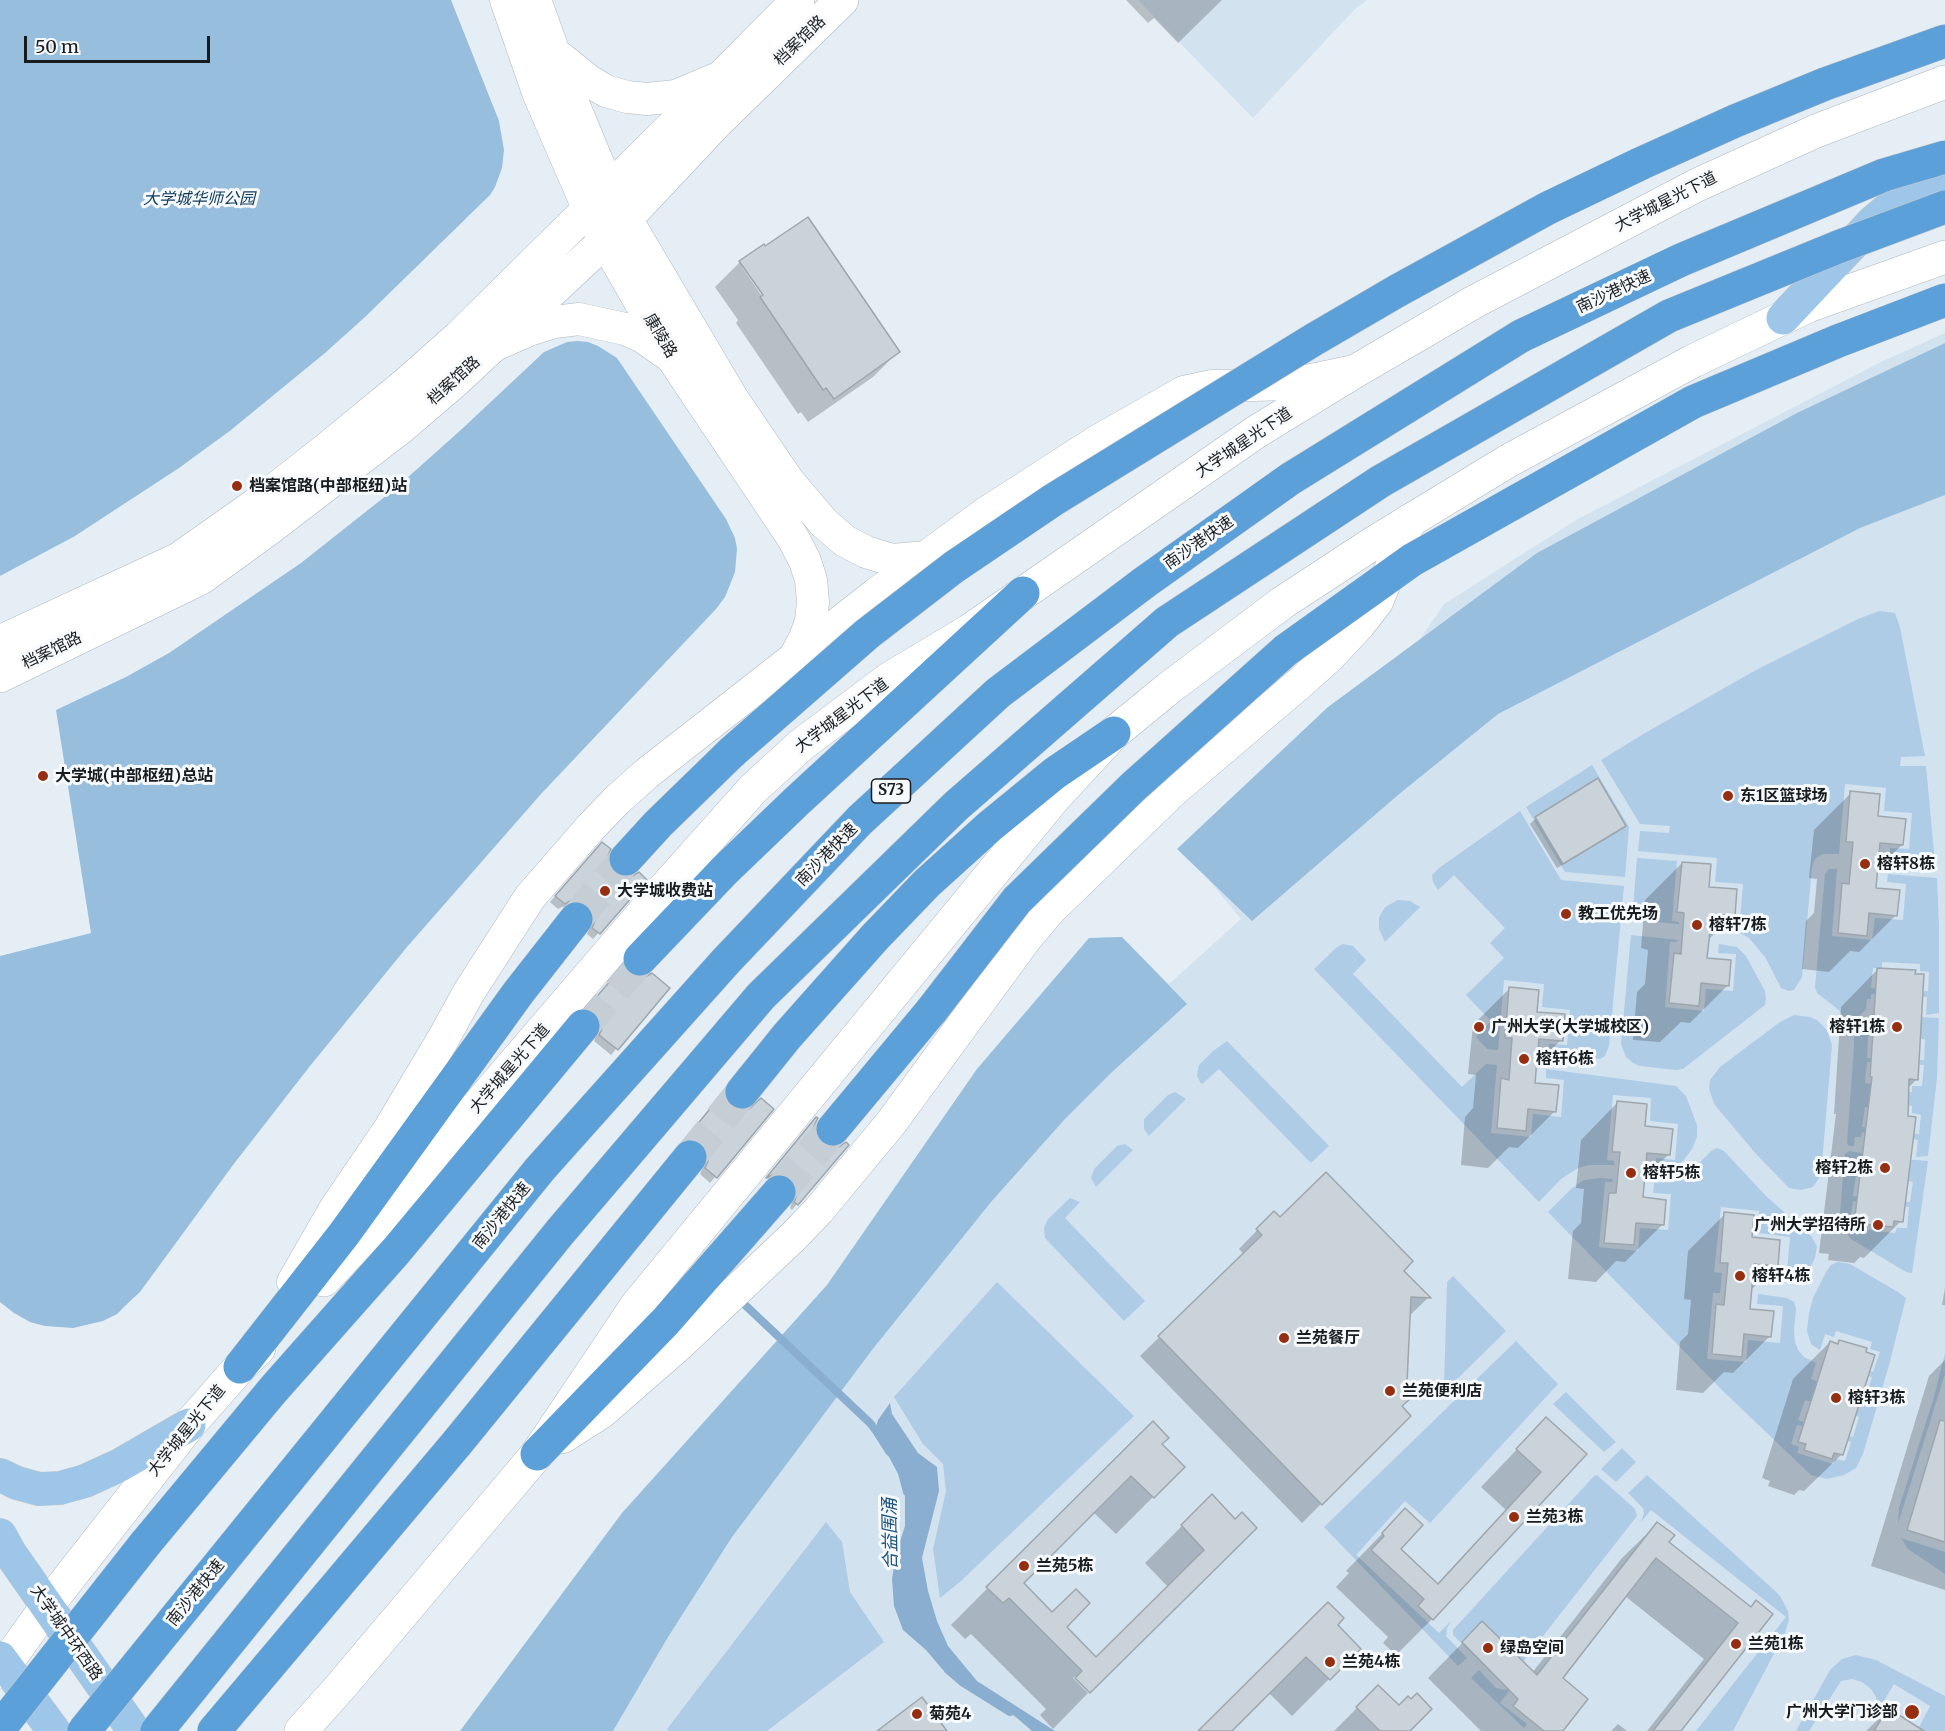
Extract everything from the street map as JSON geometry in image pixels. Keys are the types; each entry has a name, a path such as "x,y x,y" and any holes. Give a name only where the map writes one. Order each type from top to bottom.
{"highway":[{"path":"627,859 672,809 732,752 867,634 954,567 1053,500 1378,302 1548,208 1735,121 1825,84 1945,41"},
{"name":"南沙港快速","path":"84,1731 540,1169 726,961 844,837 998,693 1145,582 1290,479 1521,336 1682,260 1884,176 1945,157"},
{"path":"157,1731 560,1232 761,996 956,806 1167,622 1382,481 1669,316 1838,246 1945,207"},
{"path":"833,1129 932,1010 1017,900 1133,787 1286,650 1412,560 1693,402 1945,300"},
{"path":"640,959 724,871 797,801 1023,593"},
{"path":"742,1092 787,1036 927,883 989,827 1055,773 1114,733"},
{"path":"240,1367 344,1234 518,993 576,919"},
{"path":"0,1728 210,1465 396,1251 584,1026"},
{"path":"214,1731 521,1365 690,1157"},
{"path":"537,1454 666,1321 779,1192"}],"main road":[{"name":"档案馆路","path":"0,642 179,559 257,504 459,337 798,0"},
{"name":"档案馆路","path":"0,676 201,578 400,428 492,346 615,230 716,124 842,0"},
{"name":"大学城星光下道","path":"2,1665 189,1425 240,1367 294,1313 378,1222 663,890 753,789 801,745 889,679 969,631 1256,432 1474,302 1697,185 1816,130 1945,82"},
{"path":"1784,318 1873,222 1900,199 1945,177"},
{"path":"301,1731 537,1454 637,1305 1054,798 1114,733 1169,688 1282,603 1410,520 1508,461 1693,361 1808,306 1945,257"},
{"path":"0,1475 39,1489 60,1488 86,1481 120,1465 189,1425"},
{"name":"大学城中环西路","path":"0,1535 10,1553 134,1731"},
{"path":"2,1665 54,1731"}],"street":[{"name":"康陵路","path":"506,0 539,95 615,230 673,358 793,538 805,561 811,580 813,602 811,621 794,658"},
{"name":"康陵路","path":"535,0 554,53 599,200"},
{"path":"554,53 606,91 627,97 647,99 675,96 722,77"},
{"name":"康陵路","path":"615,230 789,482 824,523 845,541 866,552 892,560 927,557"},
{"path":"492,346 554,322 579,320 625,329 643,337 673,358"},
{"path":"240,1367 335,1209 390,1128 469,992 530,897 617,800 646,774 794,658 986,513 1096,442 1184,392 1212,386 1292,384 1354,372"},
{"path":"537,1454 602,1412 680,1344 819,1210 891,1123 1027,937 1050,910 1173,791 1308,676 1359,625 1377,602 1410,520"}],"shaded area":[{"path":"1138,0 1367,0 1354,10 1253,118"},
{"name":"广州大学(大学城校区)","path":"1945,333 1945,1731 460,1731 622,1513 827,1285 977,1069 1089,938 1122,937 1169,984 1241,919 1203,873 1404,662 1444,604 1576,520 1881,362"},
{"path":"1879,611 1895,613 1900,627 1925,756 1901,757 1900,766 1926,766 1935,863 1890,858 1890,848 1909,849 1912,813 1884,811 1886,788 1845,784 1839,854 1822,854 1815,859 1812,867 1802,977 1794,990 1788,991 1781,988 1765,957 1749,938 1735,930 1721,928 1721,919 1740,920 1743,884 1715,882 1717,858 1638,851 1640,831 1669,833 1670,826 1640,824 1601,760 1756,670 1858,619"},
{"path":"1592,765 1629,827 1625,877 1565,872 1526,807"},
{"path":"1520,811 1561,880 1624,886 1609,1046 1605,1056 1600,1059 1548,1054 1549,1044 1567,1045 1570,1010 1542,1007 1544,984 1504,980 1498,1050 1487,1049 1476,1037 1491,1021 1466,995 1504,958 1490,943 1505,928 1454,875 1438,890 1432,875"},
{"path":"1637,858 1677,861 1672,921 1679,922 1679,924 1632,920"},
{"path":"1829,869 1837,869 1832,936 1872,940 1875,918 1903,920 1906,884 1887,882 1888,874 1937,878 1939,1013 1926,1015 1927,997 1918,996 1919,991 1928,991 1929,972 1920,971 1920,964 1882,962 1882,968 1873,968 1871,988 1880,989 1879,994 1871,994 1871,999 1867,999 1866,1009 1852,1023 1846,1021 1839,1010 1817,993 1815,987 1825,874"},
{"path":"1398,900 1410,901 1420,907 1385,942 1379,929 1379,917 1385,907"},
{"path":"1631,935 1678,940 1670,942 1665,1007 1704,1011 1706,989 1733,991 1736,954 1718,953 1719,944 1737,947 1746,956 1765,991 1765,1005 1683,1069 1640,1066 1633,1063 1626,1057 1621,1044"},
{"path":"1343,944 1353,946 1366,960 1353,974 1462,1087 1486,1064 1497,1065 1491,1133 1531,1137 1533,1114 1561,1117 1564,1080 1546,1078 1546,1069 1676,1086 1686,1096 1697,1125 1697,1137 1692,1149 1675,1167 1656,1168 1656,1158 1675,1160 1678,1124 1650,1121 1651,1098 1613,1095 1607,1160 1614,1161 1614,1165 1589,1165 1578,1168 1561,1179 1539,1202 1314,969"},
{"path":"1872,1014 1878,1015 1877,1036 1868,1036 1867,1058 1876,1058 1875,1062 1867,1062 1865,1083 1874,1084 1874,1090 1912,1092 1912,1086 1922,1086 1924,1065 1914,1064 1914,1060 1924,1060 1925,1039 1916,1039 1917,1017 1939,1018 1937,1078 1928,1156 1916,1157 1918,1140 1909,1138 1909,1133 1919,1134 1921,1115 1912,1113 1912,1106 1875,1101 1873,1108 1865,1107 1862,1127 1870,1128 1870,1133 1862,1132 1861,1137 1855,1137 1854,1146 1849,1146 1847,1143 1854,1036 1855,1031"},
{"path":"1794,1015 1817,1020 1827,1030 1832,1045 1821,1175 1813,1187 1801,1190 1789,1188 1756,1154 1714,1104 1709,1088 1710,1080 1720,1067 1780,1022"},
{"path":"1227,1041 1329,1146 1311,1163 1219,1069 1202,1084 1200,1082 1197,1075 1199,1065"},
{"path":"1175,1092 1186,1099 1149,1136 1144,1129 1144,1119 1168,1095"},
{"path":"1125,1144 1133,1150 1096,1187 1091,1178 1094,1169 1117,1146"},
{"path":"1717,1148 1724,1151 1766,1196 1811,1236 1817,1246 1815,1258 1807,1274 1800,1280 1759,1278 1760,1269 1787,1271 1790,1237 1758,1233 1759,1211 1721,1207 1714,1272 1722,1273 1720,1293 1713,1293 1707,1359 1746,1362 1748,1340 1780,1343 1783,1306 1757,1304 1758,1294 1787,1298 1794,1302 1796,1308 1795,1342 1804,1357 1816,1363 1811,1379 1819,1382 1813,1402 1805,1400 1798,1420 1806,1423 1805,1427 1797,1425 1791,1444 1799,1447 1797,1453 1833,1464 1835,1459 1845,1461 1851,1442 1842,1438 1843,1434 1853,1437 1859,1417 1850,1413 1856,1393 1866,1396 1872,1377 1863,1374 1864,1369 1873,1372 1880,1352 1870,1349 1872,1342 1836,1331 1834,1337 1825,1334 1820,1350 1811,1344 1807,1331 1809,1313 1813,1298 1826,1272 1831,1265 1838,1262 1850,1264 1906,1298 1863,1454 1856,1468 1844,1475 1827,1479 1811,1475 1723,1391 1548,1212 1571,1189 1584,1180 1613,1179 1612,1182 1605,1182 1599,1247 1638,1251 1640,1228 1668,1230 1671,1194 1653,1193 1654,1183 1674,1182 1686,1177 1711,1151"},
{"path":"1849,1151 1867,1154 1865,1176 1856,1175 1853,1196 1862,1197 1861,1202 1853,1201 1850,1221 1858,1223 1858,1229 1895,1233 1897,1228 1907,1228 1909,1207 1899,1206 1900,1202 1910,1202 1913,1182 1903,1180 1906,1159 1928,1161 1912,1273 1906,1272 1851,1239 1842,1227 1840,1213 1845,1154"},
{"path":"1070,1198 1080,1202 1065,1218 1145,1301 1124,1321 1045,1238 1044,1228 1048,1219"},
{"path":"1453,1276 1506,1331 1447,1389 1444,1387 1447,1282"},
{"path":"997,1282 1134,1416 961,1581 940,1598 933,1549 946,1491 943,1464 923,1444 894,1397"},
{"path":"1516,1341 1558,1384 1430,1523 1405,1501 1356,1555 1439,1633 1451,1621 1446,1636 1467,1658 1458,1666 1324,1527"},
{"path":"1945,1353 1945,1374 1898,1524 1899,1508 1934,1397"},
{"path":"1566,1392 1616,1442 1604,1452 1553,1404"},
{"path":"890,1403 892,1414 918,1453 937,1467 939,1491 922,1558 928,1591 948,1646 977,1681 1055,1731 1032,1731 965,1680 943,1670 926,1650 903,1630 894,1606 892,1579 896,1554 905,1526 905,1472 886,1454 874,1435 878,1420"},
{"path":"1622,1448 1636,1462 1616,1482 1601,1469"},
{"path":"1597,1475 1635,1509 1637,1516 1507,1682 1502,1683 1453,1635 1453,1630"},
{"path":"1647,1475 1774,1590 1788,1611 1789,1619 1785,1633 1733,1731 1696,1731 1786,1617 1651,1510 1641,1522 1643,1508 1628,1493"},
{"path":"826,1522 842,1542 850,1592 884,1642 767,1731 669,1731 667,1729"},
{"path":"1901,1538 1945,1552 1945,1574 1908,1549"},
{"path":"1856,1655 1876,1660 1945,1696 1945,1731 1917,1731 1930,1706 1894,1684 1878,1711 1876,1697 1871,1689 1862,1682 1852,1679 1841,1681 1809,1731 1796,1731 1830,1670 1842,1659"},
{"path":"1479,1670 1496,1688 1505,1690 1512,1687 1500,1703 1527,1724 1524,1728 1471,1678"}],"green space":[{"name":"大学城华师公园","path":"0,0 451,0 499,121 504,150 502,168 490,195 325,353 231,430 179,468 75,536 0,576"},
{"path":"578,341 598,346 617,358 726,519 735,538 737,549 735,572 725,597 541,794 407,947 233,1165 140,1292 117,1314 103,1321 73,1328 45,1326 30,1322 14,1313 0,1302 0,956 91,933 56,710 126,677 169,653 301,563 397,487 544,352 567,342"},
{"path":"1945,343 1945,495 1860,528 1498,714 1398,795 1252,921 1177,849 1328,707 1537,553 1797,413"},
{"path":"1122,937 1187,1004 1112,1072 1064,1120 991,1202 872,1350 732,1537 668,1637 613,1731 460,1731 622,1513 827,1285 977,1069 1089,938"}],"building":[{"path":"808,217 900,352 834,399 826,388 823,390 760,297 763,295 739,261"},
{"path":"1598,778 1626,826 1563,864 1535,817"},
{"name":"榕轩8栋","path":"1850,791 1880,794 1878,816 1906,819 1903,845 1880,843 1876,888 1900,890 1897,916 1869,913 1867,936 1838,933 1842,883 1849,884 1853,842 1846,842"},
{"name":"大学城收费站","path":"602,842 611,849 608,864 614,873 623,877 631,877 639,872 647,880 600,934 592,928 595,921 594,913 588,905 578,900 565,904 555,896"},
{"name":"榕轩7栋","path":"1682,862 1711,864 1709,887 1737,889 1735,916 1712,914 1707,958 1731,960 1729,986 1701,983 1699,1006 1669,1003 1674,953 1681,954 1684,913 1677,912"},
{"path":"623,966 635,977 645,977 652,973 670,988 618,1050 599,1035 602,1029 600,1019 594,1011 587,1008"},
{"path":"1877,968 1916,970 1915,974 1924,974 1918,1080 1909,1079 1908,1116 1916,1117 1903,1222 1894,1221 1893,1227 1864,1224 1865,1217 1855,1216 1872,1077 1870,1077"},
{"name":"榕轩6栋","path":"1509,987 1539,990 1537,1012 1565,1014 1563,1041 1539,1039 1535,1083 1559,1085 1556,1112 1528,1109 1526,1131 1497,1128 1501,1078 1509,1080 1512,1038 1505,1038"},
{"path":"724,1092 725,1099 730,1106 739,1110 749,1109 761,1098 774,1109 717,1178 705,1168 708,1151 702,1143 694,1139 685,1139"},
{"name":"榕轩5栋","path":"1617,1101 1647,1104 1645,1126 1673,1129 1670,1155 1647,1153 1643,1197 1666,1200 1664,1225 1636,1223 1634,1245 1604,1243 1609,1193 1616,1193 1620,1152 1612,1152"},
{"path":"816,1117 818,1118 814,1126 815,1135 821,1143 830,1148 839,1147 846,1142 849,1145 798,1205 794,1202 797,1187 791,1178 782,1174 774,1174 766,1178"},
{"name":"兰苑餐厅","path":"1326,1172 1413,1261 1404,1271 1431,1298 1411,1297 1407,1383 1427,1384 1402,1406 1411,1416 1322,1505 1158,1336 1262,1235 1256,1229 1274,1211 1280,1217"},
{"name":"榕轩4栋","path":"1724,1212 1754,1215 1752,1237 1780,1240 1778,1266 1754,1264 1750,1309 1774,1311 1771,1337 1744,1334 1742,1357 1712,1354 1716,1304 1724,1305 1728,1263 1720,1263"},
{"name":"榕轩3栋","path":"1839,1340 1867,1348 1866,1352 1875,1355 1843,1455 1834,1453 1832,1459 1804,1450 1806,1444 1798,1442 1830,1341 1838,1344"},
{"name":"兰苑3栋","path":"1546,1417 1587,1454 1433,1620 1418,1606 1424,1599 1371,1550 1384,1536 1382,1533 1405,1508 1423,1525 1401,1549 1438,1584 1541,1472 1516,1449"},
{"path":"1940,1420 1945,1421 1945,1542 1907,1530"},
{"name":"兰苑5栋","path":"1153,1421 1169,1438 1162,1444 1185,1467 1154,1498 1131,1476 1024,1583 1052,1612 1076,1589 1090,1603 1067,1627 1096,1657 1204,1550 1181,1525 1212,1494 1235,1519 1242,1512 1257,1528 1090,1693 1075,1678 1082,1671 1009,1598 1003,1603 986,1587"},
{"name":"兰苑1栋","path":"1657,1522 1675,1535 1669,1542 1751,1607 1756,1600 1773,1614 1681,1731 1653,1731 1738,1623 1656,1558 1563,1678 1588,1699 1563,1731 1544,1731 1513,1706 1518,1699 1462,1642 1482,1621 1537,1675"},
{"name":"兰苑4栋","path":"1328,1602 1344,1618 1338,1625 1361,1649 1330,1680 1306,1657 1232,1731 1198,1731"},
{"name":"兰苑4栋","path":"1378,1685 1399,1705 1408,1696 1411,1699 1417,1693 1432,1709 1410,1731 1380,1731 1356,1707"},
{"name":"菊苑4","path":"922,1697 947,1731 877,1731"},
{"path":"1888,1708 1924,1731 1874,1731"}],"waterway":[{"name":"合益围涌","path":"744,1304 870,1423 880,1436"},
{"name":"合益围涌","path":"893,1456 902,1473 907,1492"},
{"name":"合益围涌","path":"948,1670 962,1682 1010,1712"}],"tunnel":[{"path":"576,919 626,859"},
{"path":"583,1026 640,959"},
{"path":"690,1157 742,1092"},
{"path":"779,1192 833,1129"}],"place":[{"name":"档案馆路(中部枢纽)站","path":"237,486"},
{"name":"大学城(中部枢纽)总站","path":"43,776"},
{"name":"东1区篮球场","path":"1728,796"},
{"name":"榕轩8栋","path":"1865,864"},
{"name":"大学城收费站","path":"605,891"},
{"name":"教工优先场","path":"1566,914"},
{"name":"榕轩7栋","path":"1697,925"},
{"name":"广州大学(大学城校区)","path":"1479,1027"},
{"name":"榕轩1栋","path":"1897,1027"},
{"name":"榕轩6栋","path":"1524,1059"},
{"name":"榕轩2栋","path":"1885,1168"},
{"name":"榕轩5栋","path":"1631,1173"},
{"name":"广州大学招待所","path":"1878,1225"},
{"name":"榕轩4栋","path":"1740,1276"},
{"name":"兰苑餐厅","path":"1284,1338"},
{"name":"兰苑便利店","path":"1390,1391"},
{"name":"榕轩3栋","path":"1836,1398"},
{"name":"兰苑3栋","path":"1514,1517"},
{"name":"兰苑5栋","path":"1024,1566"},
{"name":"兰苑1栋","path":"1736,1644"},
{"name":"绿岛空间","path":"1488,1648"},
{"name":"兰苑4栋","path":"1330,1662"},
{"name":"广州大学门诊部","path":"1912,1712"},
{"name":"菊苑4","path":"917,1714"}]}
